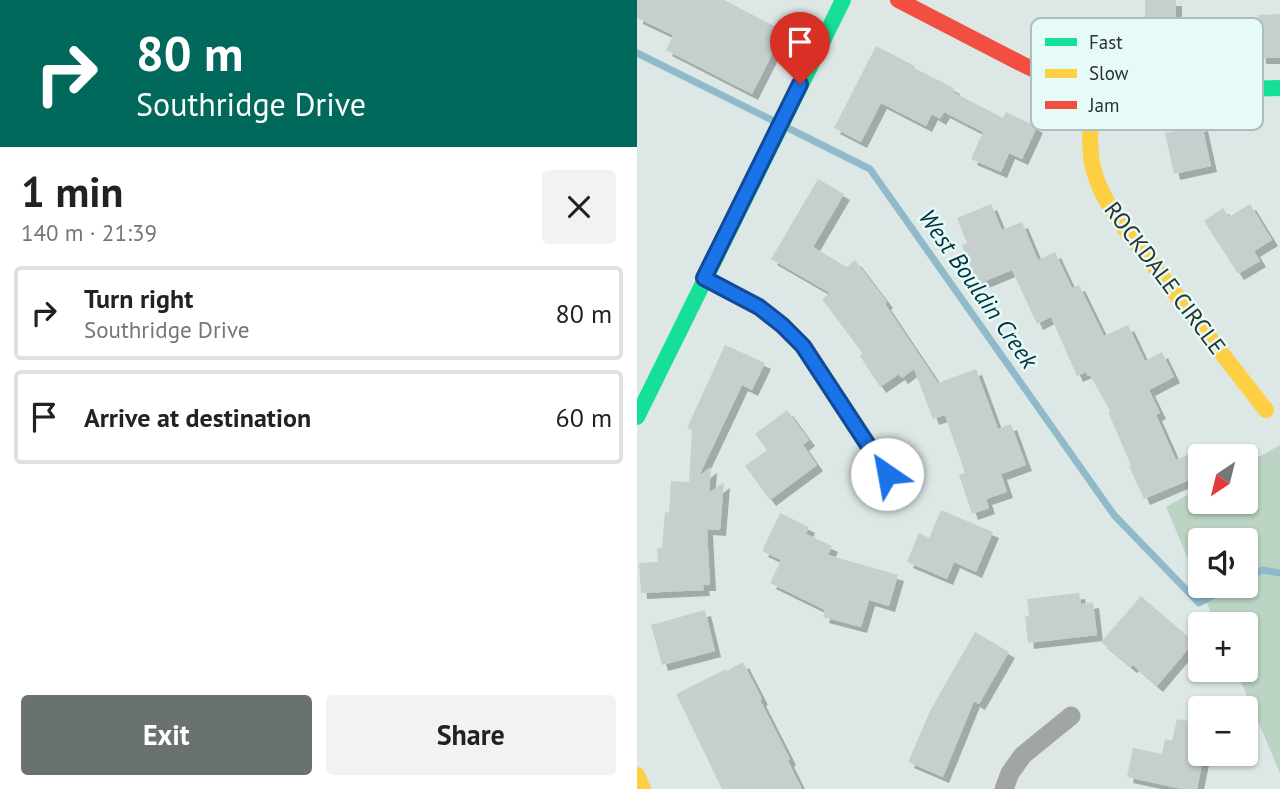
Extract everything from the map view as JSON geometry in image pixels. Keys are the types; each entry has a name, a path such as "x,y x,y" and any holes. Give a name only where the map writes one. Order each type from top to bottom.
{"street":[{"path":"637,417 843,0"},
{"path":"898,0 1031,68"},
{"name":"ROCKDALE CIRCLE","path":"1090,130 1093,174 1104,199 1266,410"},
{"path":"704,278 759,307 803,346 887,474"},
{"path":"1004,789 1010,773 1023,755 1071,716"},
{"path":"637,775 643,789"}],"green space":[{"path":"1280,445 1280,773 1258,722 1258,696 1247,696 1241,682 1258,682 1258,612 1210,612 1205,598 1258,598 1258,528 1188,528 1188,559 1166,507 1188,495 1188,514 1258,514 1258,457"}],"building":[{"path":"637,0 724,0 784,31 752,94 666,50 673,35 637,18"},
{"path":"1145,0 1176,0 1176,18 1145,18"},
{"path":"1280,14 1280,58 1263,58 1263,18 1258,18 1258,15"},
{"path":"876,46 954,88 953,92 1003,118 1006,112 1031,124 1031,130 1036,130 1022,159 1009,153 1001,172 971,159 983,132 944,112 940,119 932,114 926,126 881,103 861,142 834,128"},
{"path":"1203,130 1211,166 1174,174 1165,133"},
{"path":"818,179 844,194 813,247 847,267 855,260 887,302 885,304 938,383 976,369 998,429 1011,424 1026,465 1001,474 1007,492 986,499 989,508 972,514 959,475 965,473 945,415 933,419 914,369 902,378 899,374 880,387 860,356 863,354 822,299 830,293 771,259"},
{"path":"991,204 1002,230 1022,222 1038,260 1055,252 1072,288 1079,285 1104,336 1128,325 1145,361 1162,352 1174,377 1149,390 1160,413 1156,415 1176,460 1188,455 1188,480 1144,499 1108,412 1110,411 1090,375 1086,372 1077,376 1051,317 1037,324 1012,270 978,284 962,245 967,243 957,218"},
{"path":"1250,204 1272,240 1254,251 1260,261 1238,274 1204,221 1223,208 1229,217"},
{"path":"725,345 765,363 752,390 742,385 699,476 711,467 709,493 724,482 720,530 707,529 710,585 703,585 704,590 641,593 639,563 658,562 657,548 662,548 665,512 669,513 671,481 689,482 692,430 687,428"},
{"path":"787,410 809,440 803,445 817,465 770,500 745,466 767,450 755,434"},
{"path":"941,510 993,532 976,572 954,562 947,579 907,562 919,533 929,538"},
{"path":"780,513 809,527 806,534 832,546 828,555 898,575 889,606 869,600 861,627 823,617 825,610 770,583 781,560 762,551"},
{"path":"1079,593 1081,604 1093,602 1097,635 1028,643 1025,616 1029,616 1027,599"},
{"path":"1141,596 1188,637 1188,649 1157,686 1101,642"},
{"path":"705,610 715,651 662,665 651,625"},
{"path":"975,632 1009,652 979,704 974,701 943,777 908,762 931,709"},
{"path":"743,662 802,789 722,789 676,694"},
{"path":"1177,719 1188,721 1188,766 1202,766 1197,789 1182,789 1127,777 1133,748 1162,754 1165,739 1172,741"}],"waterway":[{"name":"West Bouldin Creek","path":"637,53 776,122"},
{"name":"West Bouldin Creek","path":"786,127 870,169 1114,515 1188,592"},
{"name":"West Bouldin Creek","path":"1258,572 1262,570 1280,573"},
{"name":"West Bouldin Creek","path":"1194,598 1199,603 1208,598"}],"traffic: fast":[{"path":"637,417 843,0"},
{"path":"1263,88 1280,88"},
{"path":"704,278 759,307 803,346 887,474"}],"traffic: slow":[{"path":"1090,130 1095,175 1121,224 1266,410"},
{"path":"637,775 643,789"}],"traffic: jam":[{"path":"898,0 1031,68"}],"route":[{"path":"800,84 704,278 759,307 803,346 887,474"}]}
